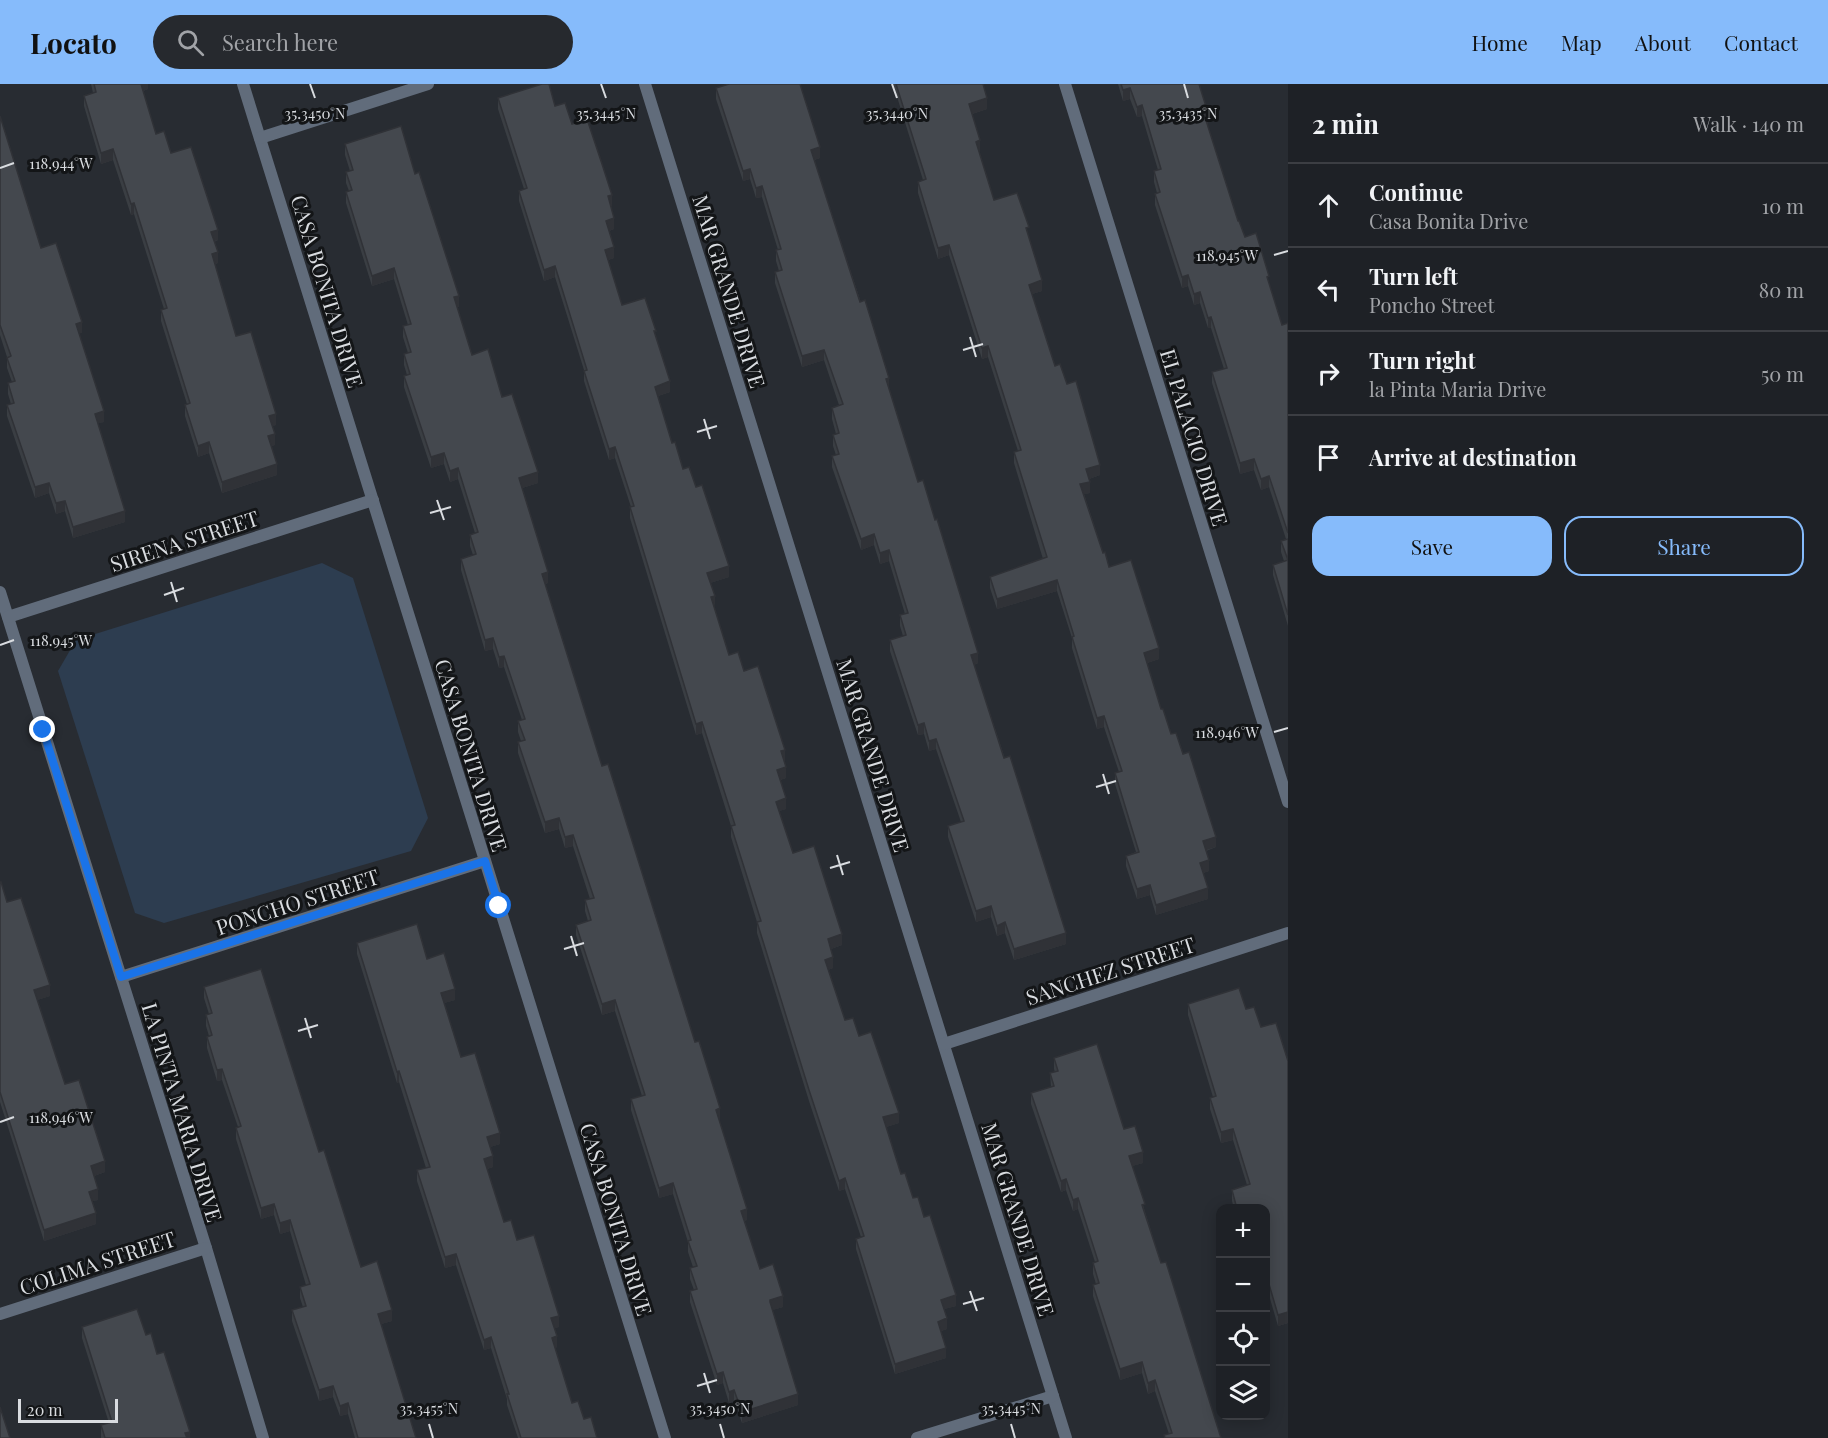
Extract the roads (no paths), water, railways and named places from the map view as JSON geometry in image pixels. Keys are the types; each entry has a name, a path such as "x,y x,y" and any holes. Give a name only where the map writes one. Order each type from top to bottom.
{"street":[{"name":"CASA BONITA DRIVE","path":"243,84 665,1438"},
{"path":"260,138 428,84"},
{"name":"MAR GRANDE DRIVE","path":"645,84 1066,1438"},
{"name":"EL PALACIO DRIVE","path":"1065,84 1288,802"},
{"name":"SIRENA STREET","path":"8,617 373,500"},
{"name":"LA PINTA MARIA DRIVE","path":"0,591 206,1248 263,1438"},
{"name":"PONCHO STREET","path":"121,977 485,861"},
{"name":"SANCHEZ STREET","path":"944,1044 1288,933"},
{"name":"COLIMA STREET","path":"0,1314 206,1248"},
{"path":"917,1438 1053,1396"}]}
